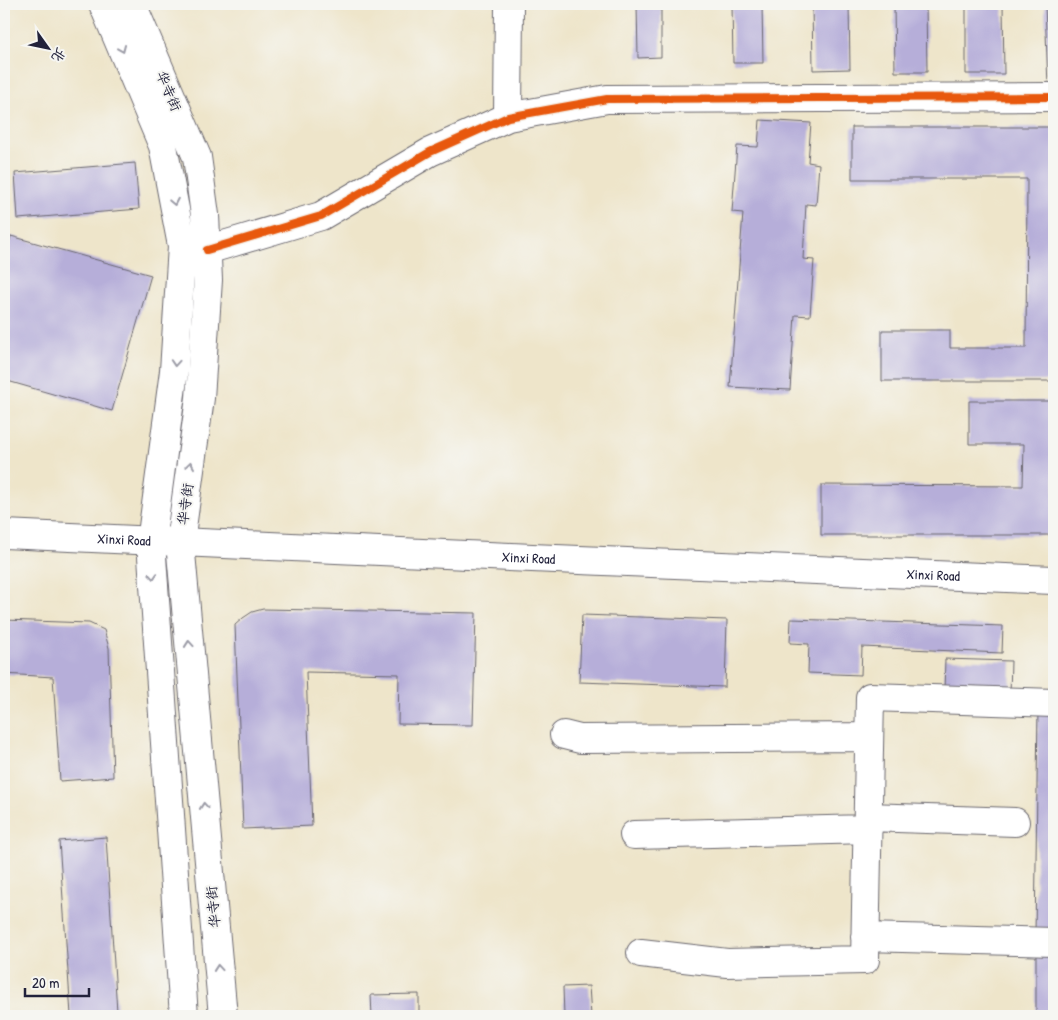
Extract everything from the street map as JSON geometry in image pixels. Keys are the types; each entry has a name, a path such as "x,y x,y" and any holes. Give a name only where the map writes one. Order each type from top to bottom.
{"main road":[{"name":"华寺街","path":"103,4 163,146 182,246 174,371 150,542 184,1016"},
{"name":"华寺街","path":"132,4 197,157 205,215 208,280 200,398 180,542 223,1016"},
{"path":"508,117 509,4"},
{"path":"207,250 320,216 430,152 508,117 607,99 1054,97"},
{"name":"Xinxi Road","path":"4,534 150,542 1054,580"},
{"path":"641,953 726,963 865,960 870,697 1054,703"},
{"path":"564,735 580,739 869,737"},
{"path":"634,835 868,823 1015,822"},
{"path":"866,937 1054,942"}],"building":[{"path":"637,4 661,4 661,57 638,58"},
{"path":"732,4 762,4 763,63 733,63"},
{"path":"812,4 849,4 850,69 813,70"},
{"path":"894,4 926,4 927,72 895,72"},
{"path":"966,4 1003,4 1004,74 966,74"},
{"path":"1045,4 1054,4 1054,88 1048,88"},
{"path":"760,120 811,123 808,162 819,164 816,205 806,204 803,259 814,260 810,316 795,315 790,390 730,387 743,213 732,212 737,146 758,147"},
{"path":"852,127 1054,127 1054,381 882,381 882,330 950,330 950,348 1026,348 1027,179 852,179"},
{"path":"135,163 139,209 18,219 15,173"},
{"path":"11,236 151,275 112,411 4,380 4,260"},
{"path":"969,401 1054,401 1054,535 821,535 821,485 1023,486 1024,444 969,444"},
{"path":"263,609 476,613 473,725 398,724 399,674 306,672 312,826 243,829 235,625 252,612"},
{"path":"582,615 727,620 725,687 579,682"},
{"path":"791,619 1003,626 1002,653 862,647 861,675 808,673 809,644 790,643"},
{"path":"4,620 89,623 104,630 109,648 113,777 60,781 53,677 4,674"},
{"path":"945,659 1011,661 1010,694 944,691"},
{"path":"1038,709 1054,709 1054,938 1035,937"},
{"path":"106,837 117,1012 71,1015 59,841"},
{"path":"1036,950 1054,950 1054,1016 1036,1016"},
{"path":"589,986 591,1016 564,1016 563,987"},
{"path":"419,994 419,1016 372,1016 371,995"}],"cycle path":[{"path":"207,250 321,216 430,152 508,117 607,99 1054,97"}]}
